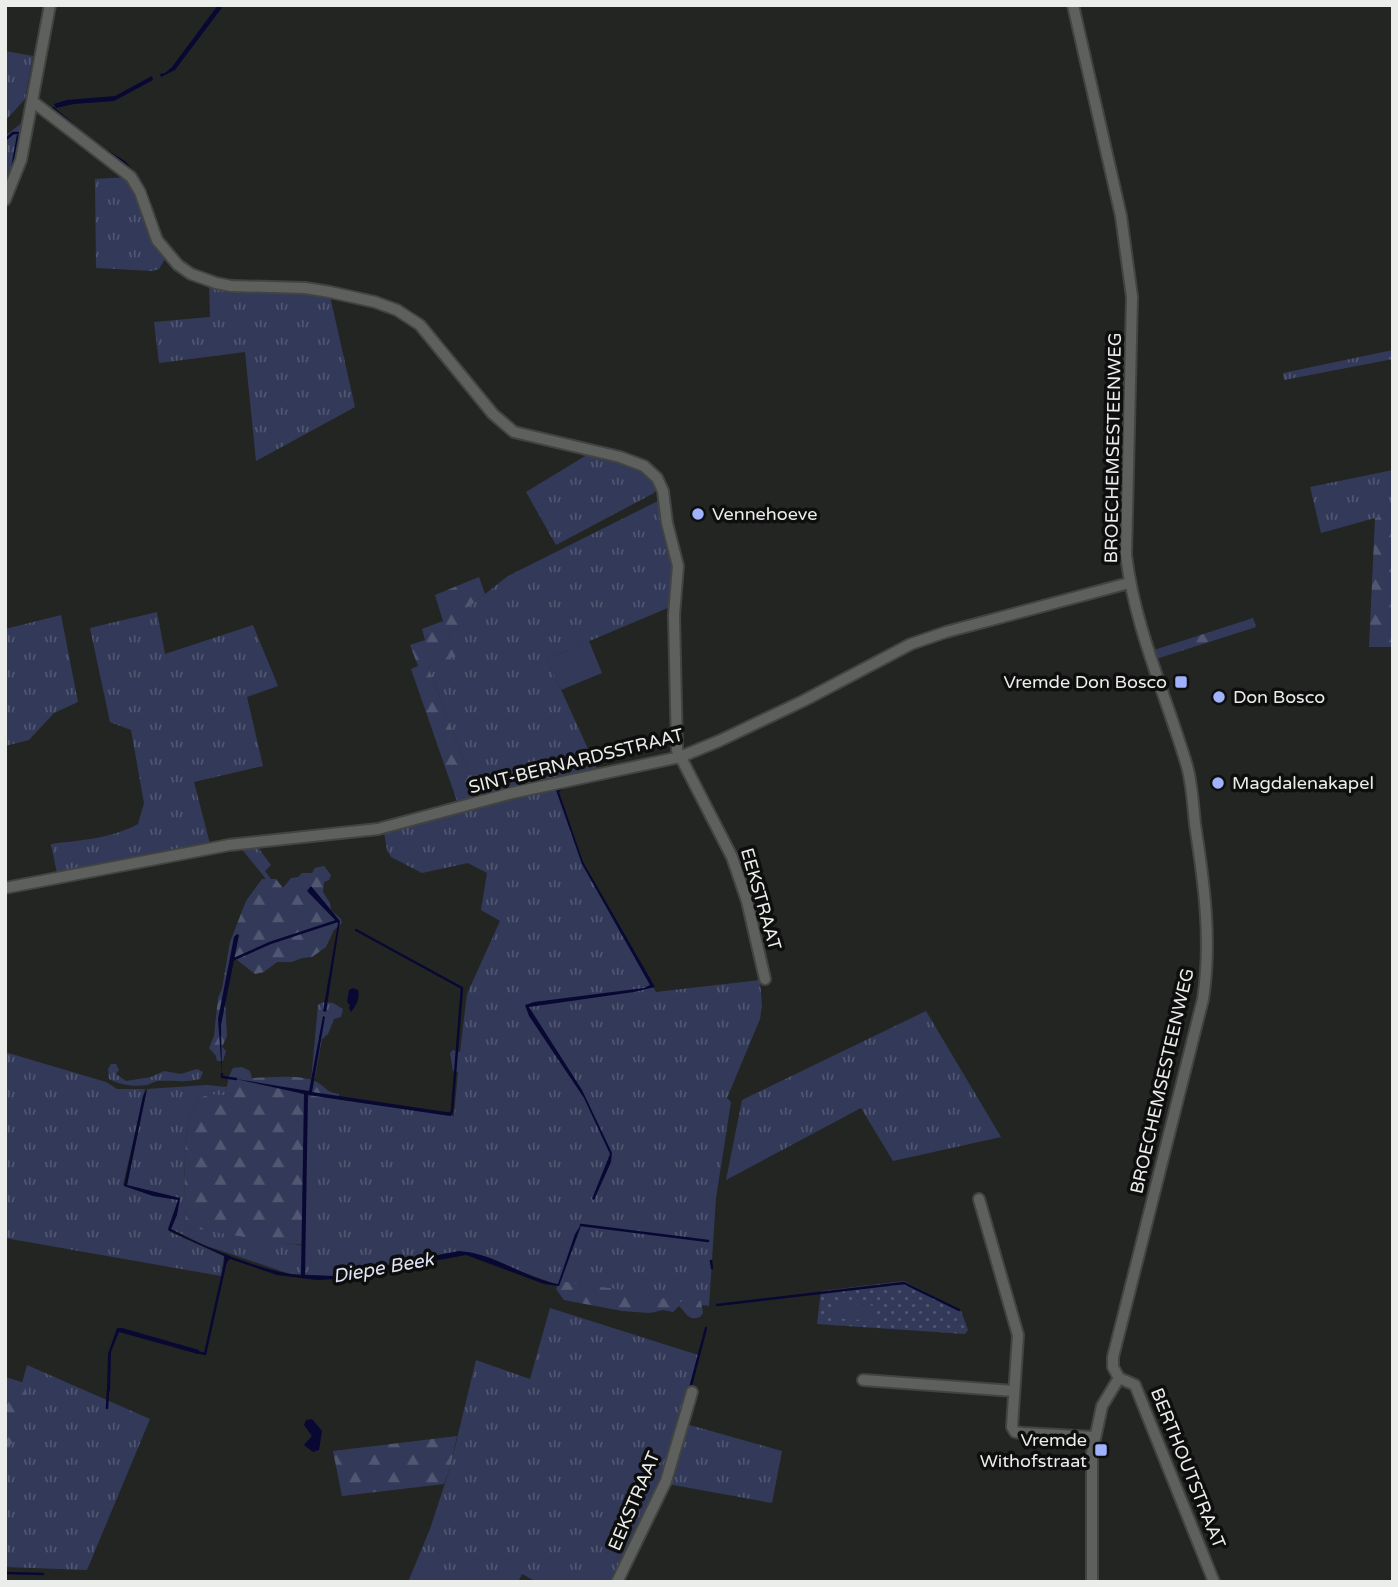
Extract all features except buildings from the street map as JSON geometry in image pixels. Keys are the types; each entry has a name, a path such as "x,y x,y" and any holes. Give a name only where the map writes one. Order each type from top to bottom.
{"street":[{"path":"5,200 21,160 50,5"},
{"name":"BROECHEMSESTEENWEG","path":"1073,5 1121,216 1132,297 1126,555 1129,583 1137,617 1187,768 1202,871 1208,944 1203,999 1113,1357 1113,1367 1119,1378"},
{"path":"32,101 119,165 131,177 140,192 157,240 178,265 191,274 224,285 305,288 397,310 420,325 493,414 514,432 620,457 644,466 657,478 663,491 667,523 678,566 674,626 676,740 680,757"},
{"name":"SINT-BERNARDSSTRAAT","path":"5,888 229,845 378,829 512,793 680,757 803,701 911,644 946,632 1129,583"},
{"name":"EEKSTRAAT","path":"680,757 733,857 747,901 765,979"},
{"path":"979,1199 1018,1335 1012,1420 1015,1432 1094,1437"},
{"path":"1092,1582 1091,1473 1094,1437 1102,1406 1119,1378"},
{"name":"BERTHOUTSTRAAT","path":"1119,1378 1131,1381 1138,1390 1214,1582"},
{"path":"863,1380 1014,1391"},
{"name":"EEKSTRAAT","path":"617,1582 666,1481 692,1392"}],"green space":[{"path":"5,51 33,56 25,99 5,121"},
{"path":"24,121 16,165 5,191 5,136"},
{"path":"127,177 166,257 159,269 153,271 96,268 95,179"},
{"path":"209,284 330,296 355,407 256,461 245,352 159,363 154,322 210,317"},
{"path":"1393,350 1393,359 1284,380 1283,373"},
{"path":"590,453 642,468 657,486 654,493 556,545 526,492"},
{"path":"1393,470 1393,513 1321,533 1310,487"},
{"path":"660,500 674,558 670,607 547,659 599,773 478,798 428,666 456,656 447,633 468,622 466,609 508,576"},
{"path":"1393,513 1393,647 1369,647 1375,518"},
{"path":"479,577 485,594 466,609 469,622 447,633 457,656 428,666 478,798 458,804 411,669 418,666 410,645 425,640 422,629 443,621 435,595"},
{"path":"157,612 165,654 253,625 278,686 247,697 263,766 194,782 210,844 57,873 51,844 106,836 138,824 144,803 131,730 110,722 90,628"},
{"path":"61,615 78,702 54,713 29,740 5,746 5,629"},
{"path":"1253,618 1256,627 1156,659 1154,650"},
{"path":"589,641 602,673 561,690 547,659"},
{"path":"556,789 582,864 656,992 760,980 760,1019 727,1098 731,1102 716,1198 709,1306 555,1284 468,1252 447,1253 333,1276 290,1274 204,1245 171,1229 180,1200 168,1228 170,1232 224,1256 221,1276 5,1238 5,1052 106,1082 117,1089 145,1089 123,1185 127,1185 147,1089 207,1085 227,1087 225,1095 202,1097 193,1108 186,1140 186,1227 305,1246 308,1095 454,1116 458,1072 453,1071 450,1053 453,1050 460,1052 467,994 500,921 481,910 487,873 468,863 422,873 391,857 384,832 497,801"},
{"path":"256,845 271,865 265,871 271,879 266,879 240,847"},
{"path":"324,866 331,875 329,880 324,882 323,892 331,910 342,923 334,930 326,947 312,957 292,962 277,962 264,972 255,974 237,960 233,960 225,999 227,1036 222,1047 226,1051 223,1061 217,1061 209,1048 214,1036 218,998 230,942 246,901 262,879 276,879 283,888 291,878 302,873 312,873 315,868"},
{"path":"323,1002 333,1003 343,1009 341,1017 334,1019 328,1034 322,1039 315,1078 311,1081 318,1005"},
{"path":"926,1011 1001,1137 893,1161 861,1108 726,1180 742,1100"},
{"path":"111,1064 116,1064 119,1070 116,1074 126,1081 151,1077 164,1071 181,1074 197,1069 203,1072 200,1079 195,1080 157,1081 132,1086 109,1079 108,1069"},
{"path":"242,1067 250,1071 252,1078 306,1078 330,1092 339,1094 338,1103 330,1102 319,1109 309,1133 307,1184 310,1204 306,1219 310,1234 307,1245 186,1227 186,1140 193,1108 199,1099 205,1096 225,1095 233,1068"},
{"path":"904,1281 961,1311 968,1330 965,1334 817,1324 821,1291"},
{"path":"566,1282 651,1294 659,1299 672,1297 687,1302 693,1299 701,1301 703,1313 700,1317 693,1318 679,1306 673,1312 663,1310 650,1313 622,1311 564,1300 556,1289 558,1284"},
{"path":"833,1302 877,1306 876,1321 832,1318"},
{"path":"550,1308 698,1355 663,1480 613,1582 537,1582 522,1574 518,1582 408,1582 430,1529 450,1468 476,1360 530,1379"},
{"path":"27,1365 150,1419 87,1570 5,1567 5,1446"},
{"path":"5,1377 25,1383 26,1391 13,1442 5,1451"},
{"path":"686,1424 782,1451 772,1503 668,1484"},
{"path":"457,1436 444,1484 342,1496 333,1451"}],"water":[{"path":"218,5 224,5 175,70 161,77 160,74 172,67"},
{"path":"152,76 153,80 114,101 56,108 54,104 67,100 115,96"},
{"path":"565,787 559,792 583,862 655,987 529,1007 582,1090 612,1153 611,1162 594,1200 592,1199 610,1154 584,1098 529,1016 525,1005 650,985 582,864 556,790"},
{"path":"311,886 340,921 326,1012 323,1011 338,923 307,891"},
{"path":"239,935 221,1025 222,1074 218,1019 234,937"},
{"path":"349,990 358,990 358,997 351,1012 347,1002"},
{"path":"323,1016 325,1017 312,1092 453,1113 450,1116 308,1095 305,1275 333,1276 459,1251 484,1256 533,1277 558,1284 575,1234 582,1223 559,1286 544,1284 466,1255 336,1279 317,1280 277,1275 230,1259 225,1264 224,1256 168,1230 178,1200 153,1196 124,1186 143,1096 147,1089 127,1185 180,1198 171,1229 183,1236 271,1270 301,1275 304,1094 236,1079 309,1091"},
{"path":"117,1328 199,1350 198,1354 119,1332 111,1352 110,1391 107,1391 108,1354"},
{"path":"312,1419 322,1431 319,1450 313,1452 304,1445 312,1436 304,1425 306,1420"}],"waterway":[{"path":"53,108 74,126"},
{"path":"5,140 13,133 18,133"},
{"path":"12,169 18,136"},
{"path":"107,151 124,162 134,173"},
{"path":"140,181 147,193 154,217"},
{"path":"269,282 315,284"},
{"path":"381,299 418,317 462,368"},
{"path":"232,960 270,943 337,921"},
{"path":"356,930 462,988 450,1114"},
{"path":"222,1074 222,1077 236,1079"},
{"path":"581,1225 708,1241"},
{"name":"Diepe Beek","path":"197,1352 205,1354 226,1260"},
{"path":"711,1261 712,1268"},
{"path":"717,1305 904,1283 959,1310"},
{"path":"690,1389 706,1328"},
{"name":"Diepe Beek","path":"107,1408 108,1390"},
{"path":"5,1573 43,1574"}],"place":[{"name":"Vennehoeve","path":"698,514"},
{"name":"Vremde Don Bosco","path":"1181,682"},
{"name":"Don Bosco","path":"1219,697"},
{"name":"Magdalenakapel","path":"1218,783"},
{"name":"Vremde Withofstraat","path":"1101,1450"}]}
